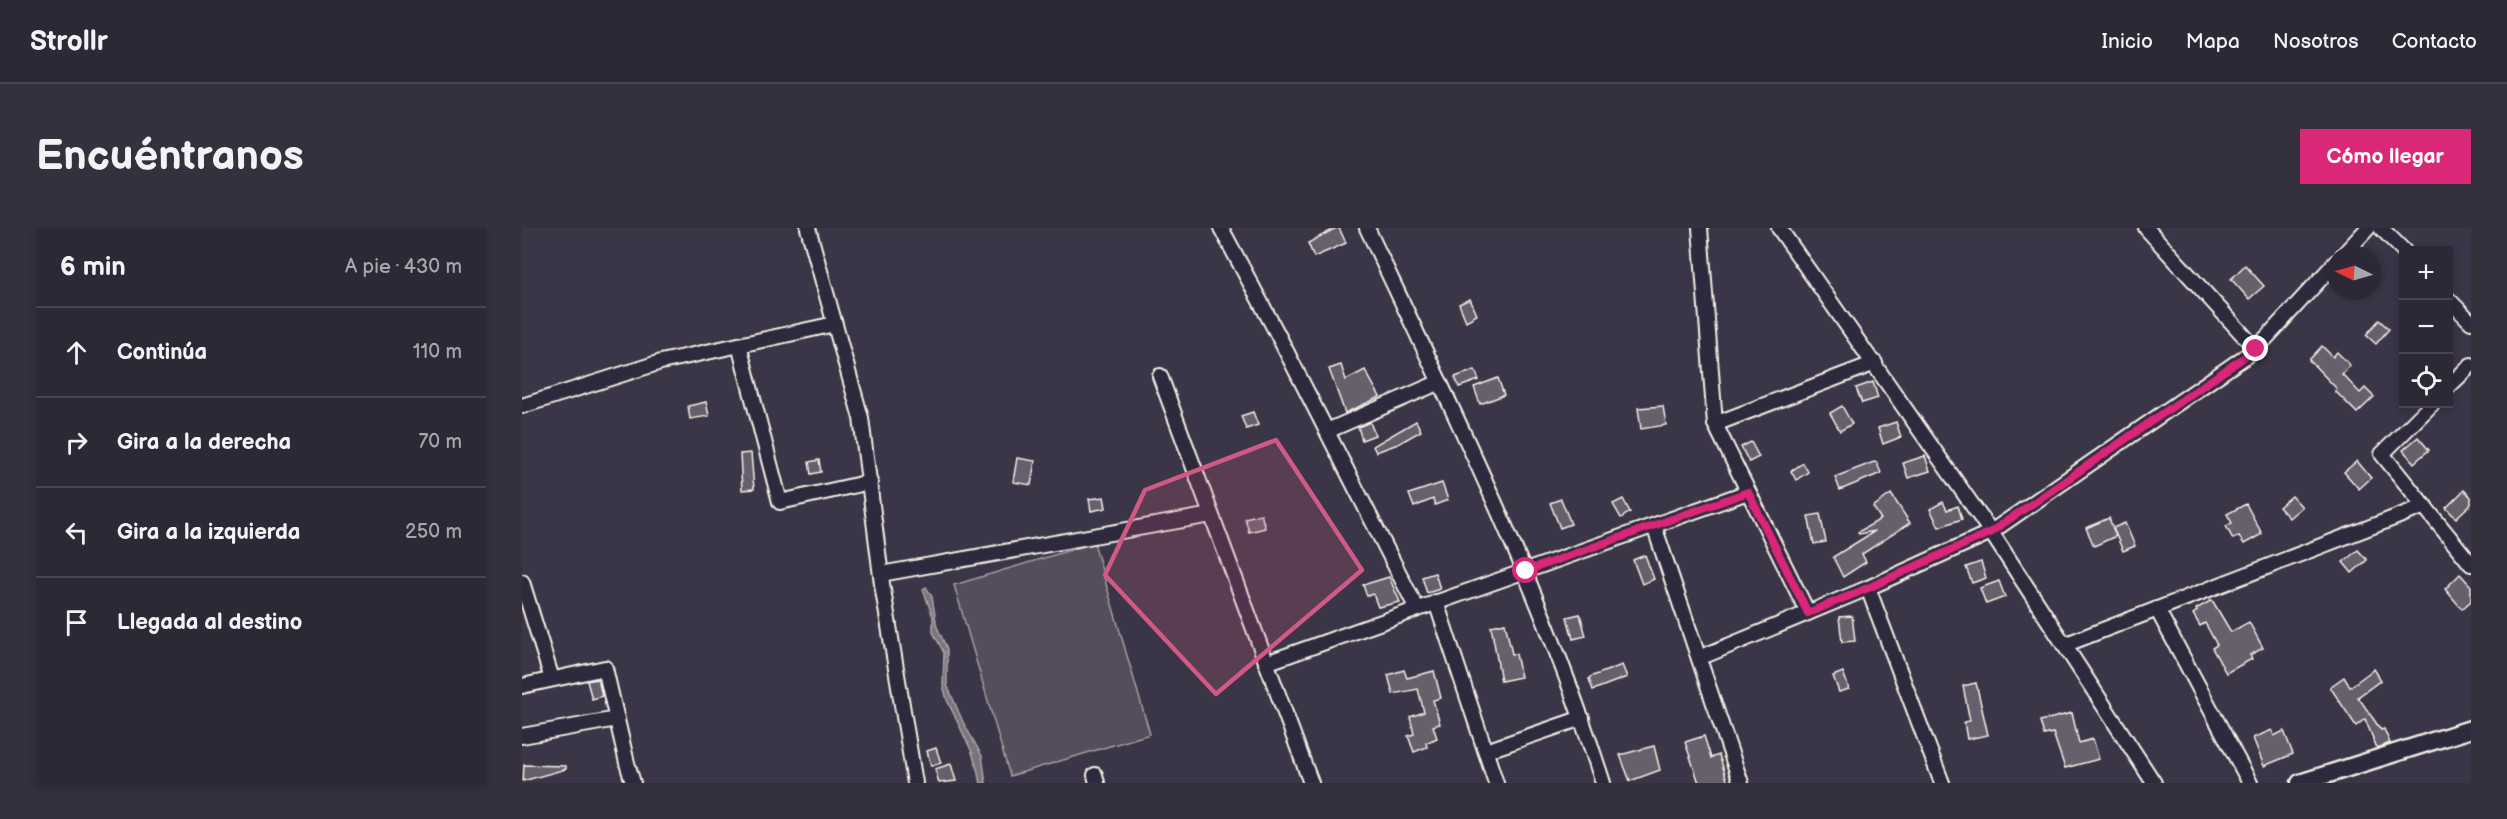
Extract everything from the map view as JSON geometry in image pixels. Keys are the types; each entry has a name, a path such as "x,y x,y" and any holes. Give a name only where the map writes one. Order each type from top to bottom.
{"main road":[{"path":"2300,783 2471,729"}],"street":[{"path":"808,228 861,418 881,573 915,783"},
{"path":"1221,228 1327,431 1416,609"},
{"path":"1367,228 1526,571 1582,718 1603,783"},
{"path":"1700,228 1715,424 1808,613"},
{"path":"1779,228 1991,532 2154,783"},
{"path":"2148,228 2256,349"},
{"path":"2351,246 2368,228"},
{"path":"2388,230 2399,246"},
{"path":"1699,658 1868,588 1991,532 2256,349 2327,272"},
{"path":"2449,300 2471,322"},
{"path":"522,406 661,362 835,324"},
{"path":"739,345 780,502 870,482"},
{"path":"1715,424 1875,363"},
{"path":"2453,382 2471,365"},
{"path":"1160,376 1311,783"},
{"path":"1327,431 1440,382"},
{"path":"2429,408 2382,454 2471,564"},
{"path":"1266,663 1748,492"},
{"path":"2064,645 2425,506"},
{"path":"881,573 1211,515"},
{"path":"1654,526 1741,783"},
{"path":"522,582 552,679"},
{"path":"1868,588 1942,783"},
{"path":"1436,602 1496,783"},
{"path":"2157,609 2250,783"},
{"path":"522,686 605,668 633,783"},
{"path":"1486,751 1582,718"},
{"path":"522,736 616,719"}],"highlighted area":[{"path":"1276,440 1362,570 1216,694 1105,575 1145,490"}],"shaded area":[{"path":"1094,543 1150,734 1010,776 954,585"},
{"path":"926,587 932,597 937,627 947,649 947,685 963,722 982,756 986,783 981,783 972,752 947,700 943,685 944,653 933,632 933,617 923,589"}],"building":[{"path":"1339,228 1346,243 1314,257 1308,243"},
{"path":"2245,265 2264,286 2249,299 2231,279"},
{"path":"1470,299 1477,315 1466,321 1459,304"},
{"path":"2379,320 2389,329 2376,344 2366,335"},
{"path":"2322,346 2333,357 2337,352 2350,365 2342,374 2360,393 2365,388 2374,397 2357,413 2309,360"},
{"path":"1341,365 1346,380 1365,370 1380,397 1345,413 1329,369"},
{"path":"1475,370 1479,380 1459,387 1455,377"},
{"path":"1498,378 1504,395 1480,404 1474,387"},
{"path":"1873,382 1878,398 1862,403 1856,388"},
{"path":"706,402 709,416 690,419 688,406"},
{"path":"1663,406 1666,425 1641,429 1638,408"},
{"path":"1842,406 1852,424 1840,431 1830,413"},
{"path":"1253,412 1258,425 1246,429 1241,416"},
{"path":"1416,421 1421,431 1398,444 1376,452 1373,446"},
{"path":"1370,422 1375,435 1362,440 1358,427"},
{"path":"1896,422 1901,437 1883,444 1878,428"},
{"path":"2418,437 2429,450 2414,463 2403,450"},
{"path":"1751,442 1759,457 1749,462 1741,447"},
{"path":"751,453 754,489 742,490 740,454"},
{"path":"1925,456 1930,471 1908,478 1903,463"},
{"path":"1017,458 1035,461 1031,485 1013,482"},
{"path":"819,460 821,472 811,474 809,462"},
{"path":"2357,461 2371,478 2359,489 2344,472"},
{"path":"1874,462 1877,463 1881,473 1840,490 1835,477"},
{"path":"1803,463 1808,472 1796,480 1791,471"},
{"path":"1442,483 1448,500 1435,505 1433,499 1414,507 1409,494"},
{"path":"2464,490 2471,497 2471,504 2456,518 2446,508"},
{"path":"1891,494 1910,523 1862,554 1866,562 1843,577 1833,557 1875,531 1859,534 1858,532 1881,519 1873,507"},
{"path":"2292,496 2302,507 2289,518 2279,507"},
{"path":"1104,497 1106,508 1091,511 1089,499"},
{"path":"1561,499 1571,524 1560,528 1550,503"},
{"path":"1623,499 1630,512 1621,518 1613,504"},
{"path":"1943,502 1947,510 1958,506 1962,519 1939,527 1930,509"},
{"path":"2246,504 2262,534 2244,544 2239,536 2233,539 2226,526 2232,523 2227,514"},
{"path":"1261,514 1265,528 1249,532 1245,518"},
{"path":"1820,514 1826,542 1814,544 1808,516"},
{"path":"2109,518 2116,536 2094,546 2086,528"},
{"path":"2125,523 2135,546 2123,551 2113,528"},
{"path":"2358,550 2367,560 2352,573 2343,562"},
{"path":"1645,555 1654,579 1642,584 1633,560"},
{"path":"1981,562 1986,578 1972,583 1966,567"},
{"path":"1435,573 1440,589 1427,593 1422,577"},
{"path":"2460,574 2471,586 2471,601 2462,609 2445,589"},
{"path":"1389,577 1400,602 1378,607 1373,594 1367,596 1363,585"},
{"path":"1999,581 2005,597 1986,604 1980,588"},
{"path":"2212,600 2231,632 2249,622 2263,648 2250,655 2252,659 2226,673 2212,648 2217,645 2205,623 2200,626 2193,614 2197,611 2196,609"},
{"path":"1580,614 1586,636 1573,639 1567,617"},
{"path":"1852,616 1855,641 1842,642 1839,617"},
{"path":"1505,623 1512,654 1516,654 1521,677 1501,681 1491,626"},
{"path":"1622,665 1627,677 1593,690 1590,677"},
{"path":"2374,669 2381,680 2358,697 2381,730 2384,729 2390,743 2377,748 2365,719 2356,726 2330,687 2344,677 2350,687"},
{"path":"1404,670 1407,678 1434,671 1441,698 1433,700 1440,724 1433,726 1437,738 1426,743 1427,747 1414,752 1408,736 1414,734 1410,717 1424,712 1418,689 1393,694 1388,675"},
{"path":"1843,672 1849,689 1839,692 1833,676"},
{"path":"598,679 602,696 592,699 587,681"},
{"path":"1976,683 1988,735 1967,739 1964,722 1970,721 1963,686"},
{"path":"2072,713 2079,743 2093,739 2099,759 2065,768 2053,733 2044,735 2040,721"},
{"path":"2272,730 2274,736 2284,731 2293,754 2264,766 2253,738"},
{"path":"1704,736 1711,758 1719,755 1728,783 1699,783 1685,742"},
{"path":"1654,746 1660,770 1630,781 1620,755"},
{"path":"936,748 941,763 931,766 927,751"},
{"path":"951,764 956,781 939,783 935,769"},
{"path":"524,765 566,766 566,769 523,781"}],"route":[{"path":"1526,571 1748,492 1808,613 1991,532 2256,349"}]}
